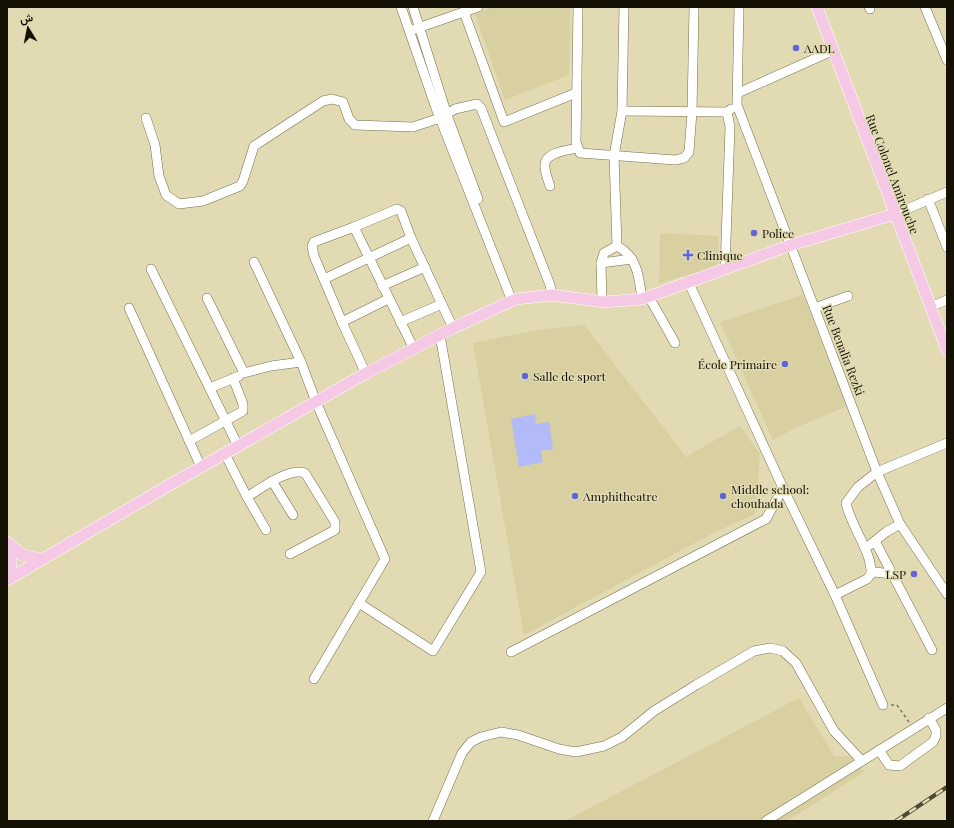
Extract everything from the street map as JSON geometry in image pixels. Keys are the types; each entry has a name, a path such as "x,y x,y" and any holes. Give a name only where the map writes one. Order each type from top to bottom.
{"main road":[{"name":"Rue Colonel Amirouche","path":"817,7 832,51 947,350"},
{"path":"8,579 201,467 366,374 453,328 514,300 552,295 602,301 646,298 688,281 791,245 895,214"},
{"path":"7,543 22,555 41,559"},
{"path":"7,543 11,558 8,579"}],"street":[{"path":"401,7 436,108 443,116"},
{"path":"413,7 443,116 514,300"},
{"path":"409,31 478,7"},
{"path":"578,7 576,142 580,153 676,160 684,158 689,152 692,112 694,7"},
{"path":"617,246 614,156 622,111 624,7"},
{"path":"622,111 727,112 737,105 739,7"},
{"path":"924,7 947,60"},
{"path":"464,12 504,122 576,93"},
{"path":"738,93 832,51"},
{"path":"146,118 155,146 159,176 166,195 180,204 203,201 240,186 244,182 254,146 322,101 332,99 343,102 350,119 355,125 413,127 456,110 477,104 481,108 550,286 552,295"},
{"name":"Rue Benalia Rezki","path":"737,105 877,472 900,524 947,594"},
{"path":"725,268 730,127 727,112"},
{"path":"550,186 545,164 548,158 552,155 577,148"},
{"path":"895,214 947,192"},
{"path":"928,199 947,247"},
{"path":"366,374 324,279 313,251 312,246 314,242 399,209 453,328"},
{"path":"354,227 414,349"},
{"path":"324,279 411,238"},
{"path":"617,246 624,250 632,258 636,265 646,298 675,344"},
{"path":"602,301 601,263 604,253 617,246"},
{"path":"601,263 632,258"},
{"path":"254,262 301,362 316,402 385,559 314,679"},
{"path":"382,286 425,267"},
{"path":"151,269 238,446"},
{"path":"688,281 783,488 835,595 883,705"},
{"path":"815,308 848,296"},
{"path":"207,298 244,374"},
{"path":"342,322 388,298"},
{"path":"930,307 947,300"},
{"path":"400,322 442,304"},
{"path":"128,308 201,467"},
{"path":"359,604 433,650 481,572 440,335"},
{"path":"210,388 244,374 271,366 301,362"},
{"path":"189,441 227,422 243,411 244,408 233,378"},
{"path":"871,574 871,566 867,554 849,516 846,503 858,487 877,472 947,443"},
{"path":"224,454 266,530"},
{"path":"247,497 272,481 296,472 305,473 335,522 334,530 290,554"},
{"path":"272,481 293,515"},
{"path":"511,652 766,518 783,488"},
{"path":"867,554 868,548 886,532 900,524"},
{"path":"875,542 932,650"},
{"path":"835,595 867,578 875,572 889,570"},
{"path":"433,821 462,753 471,742 481,737 501,732 518,735 559,749 576,752 604,746 622,737 654,711 696,685 754,651 770,648 783,651 796,663 834,731 862,762"},
{"path":"766,821 947,708"},
{"path":"879,750 889,765 900,766 933,742 936,736 936,730 929,718"}],"path":[{"path":"897,705 914,728"}],"shaded area":[{"path":"493,7 570,7 569,75 505,100 475,14"},
{"name":"Clinique","path":"660,233 718,236 719,266 659,283"},
{"name":"École Primaire","path":"803,295 847,406 795,428 773,440 720,322"},
{"path":"584,325 687,458 689,455 740,426 760,454 755,514 715,532 524,635 473,343 537,330"},
{"path":"535,414 536,424 549,422 553,449 541,451 543,462 519,467 511,419"},
{"path":"799,698 834,756 851,756 864,772 787,821 565,821"}],"railway":[{"path":"896,821 947,787"}],"place":[{"name":"AADL","path":"796,48"},
{"name":"Police","path":"754,233"},
{"name":"Clinique","path":"688,255"},
{"name":"École Primaire","path":"785,364"},
{"name":"Salle de sport","path":"525,376"},
{"name":"Amphitheatre","path":"575,496"},
{"name":"Middle school: chouhada","path":"723,496"},
{"name":"LSP","path":"914,574"}]}
